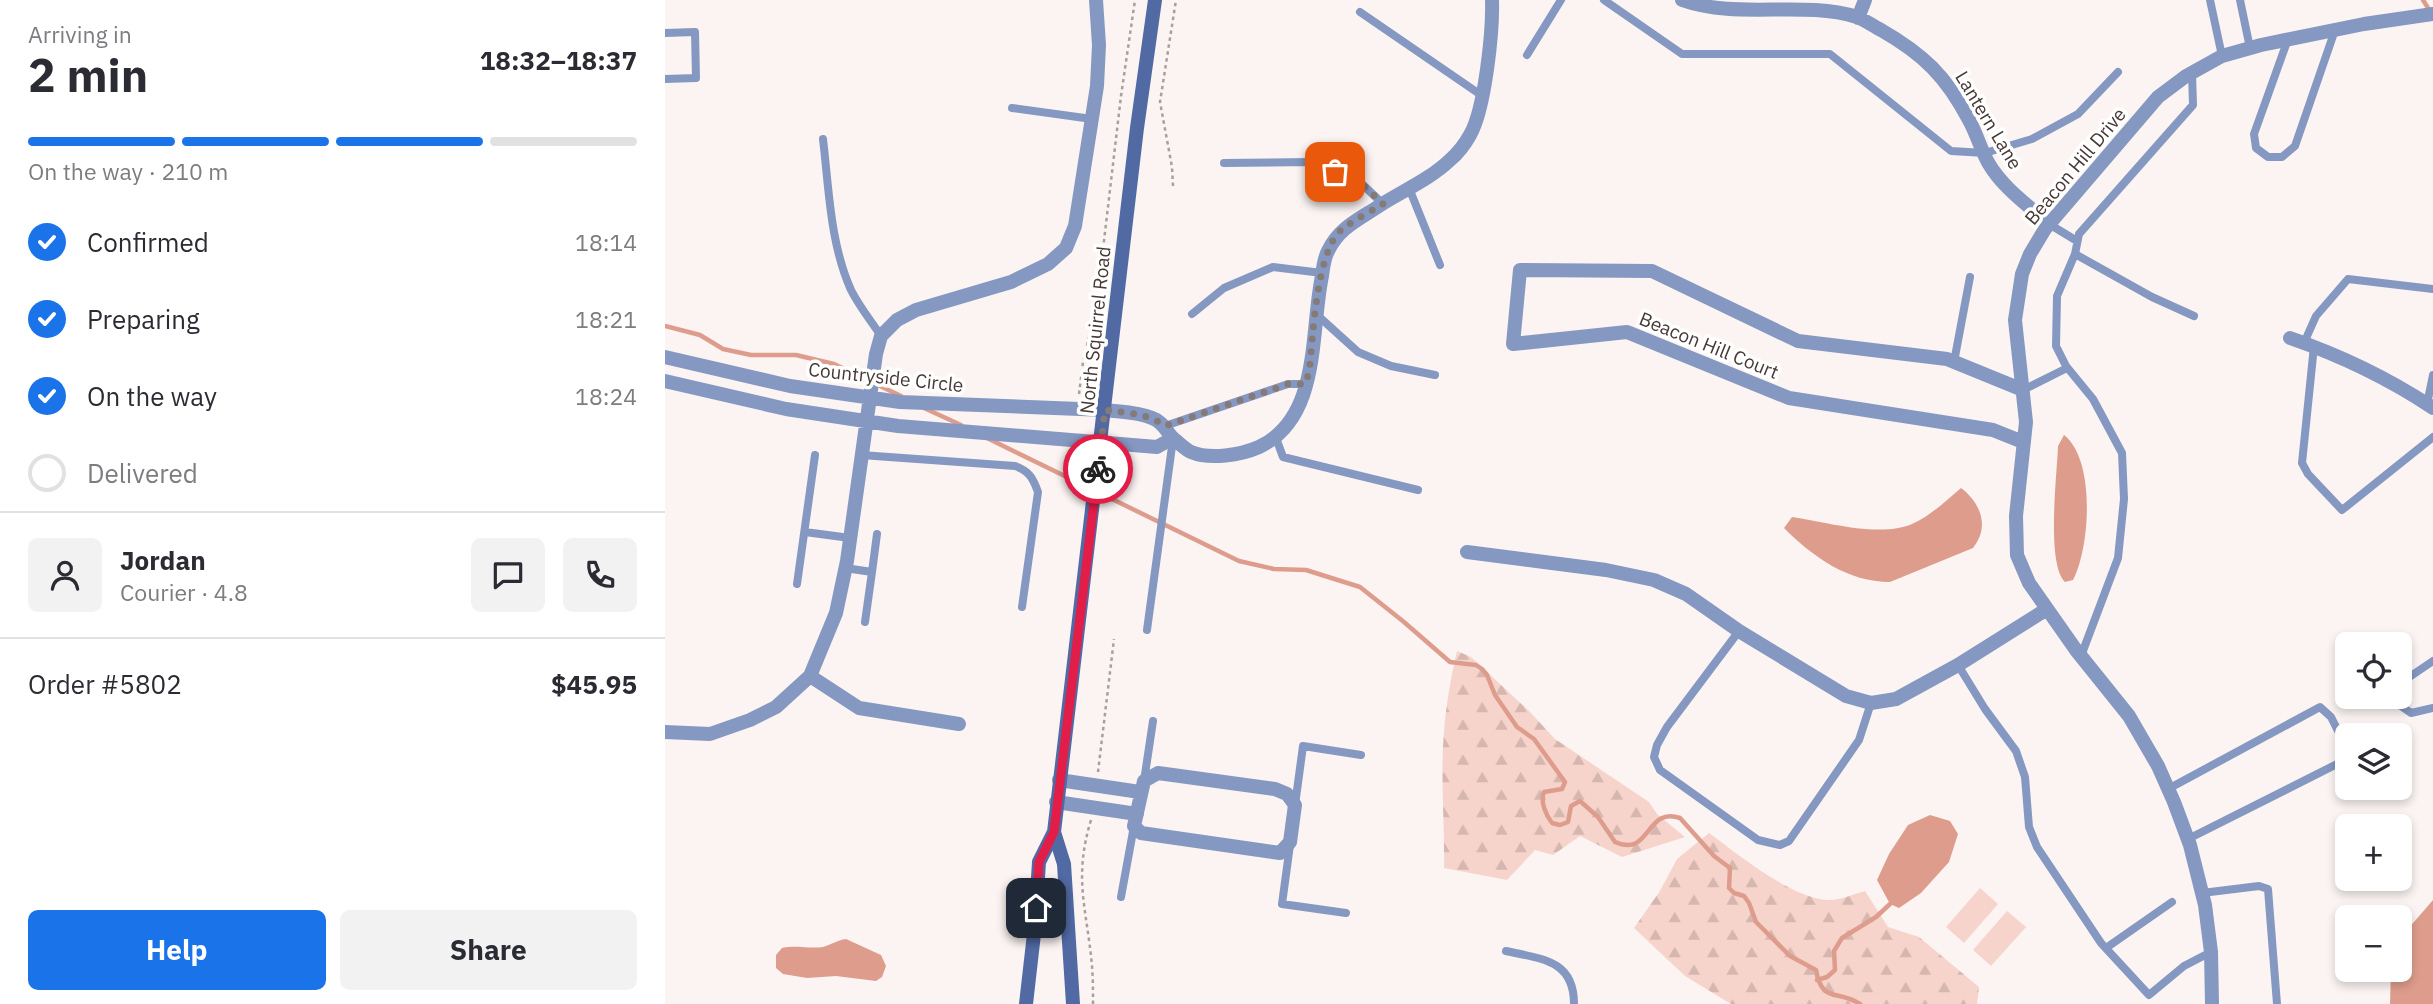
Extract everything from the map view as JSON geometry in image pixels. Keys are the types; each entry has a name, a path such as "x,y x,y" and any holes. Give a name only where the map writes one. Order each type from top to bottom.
{"street":[{"path":"665,732 710,734 750,720 776,707 810,676 836,613 881,336 897,320 916,310 1011,282 1048,264 1066,248 1075,226 1097,86 1099,45 1096,0"},
{"name":"North Squirrel Road","path":"1073,1004 1064,864 1054,832 1056,802 1102,441 1137,128 1155,0"},
{"path":"1276,438 1294,417 1309,373 1322,273 1327,253 1339,232 1450,160 1470,135 1481,95 1492,0"},
{"name":"Lantern Lane","path":"1682,0 1737,9 1771,5 1820,10 1858,18 1912,48 1932,66 1951,90 1968,116 1988,163 2009,189 2049,224"},
{"path":"1858,18 1865,0"},
{"name":"Beacon Hill Drive","path":"2212,1004 2211,952 2202,893 2187,839 2168,789 2129,716 2047,609 2029,583 2017,555 2016,516 2026,422 2015,320 2022,274 2030,254 2049,224 2158,97 2192,73 2223,56 2251,48 2335,30 2433,14"},
{"name":"Beacon Hill Court","path":"2023,390 1947,359 1798,341 1652,271 1520,270 1513,344 1627,331 1789,398 1993,430 2024,442"},
{"path":"2303,343 2367,368 2396,383 2430,406"},
{"name":"Countryside Circle","path":"665,357 790,386 867,410 898,426 1157,447 1169,432"},
{"name":"Countryside Circle","path":"665,381 786,409 867,410 913,403 1105,410 1155,418 1191,452 1213,456 1256,449 1276,438"},
{"path":"1467,552 1606,570 1654,580 1686,594 1739,631 1846,696 1871,703 1896,699 1958,665 2047,609"},
{"path":"810,676 859,708 959,723"},
{"path":"1158,773 1275,789 1287,794 1295,805 1290,842 1280,853 1141,833 1135,820 1142,786 1158,773"},
{"path":"1059,780 1142,786"},
{"path":"1056,802 1135,820"},
{"name":"North Squirrel Road","path":"1025,1004 1039,862 1054,832"},
{"path":"1036,908 1053,905 1067,916"}],"lane":[{"path":"1527,55 1561,0"},
{"path":"1604,0 1682,54 1830,54 1951,151 1985,153 2032,139 2078,114 2118,72"},
{"path":"2210,0 2223,56"},
{"path":"2240,0 2251,48"},
{"path":"1360,12 1481,95"},
{"path":"2288,39 2254,134 2256,148 2268,157 2282,157 2295,146 2335,30"},
{"path":"665,33 695,32 696,78 665,79"},
{"path":"2081,656 2118,558 2125,499 2122,453 2094,399 2067,368 2056,346 2057,296 2079,234 2193,105 2192,73"},
{"path":"1012,108 1092,119"},
{"path":"823,139 832,221 842,265 852,290 881,336"},
{"path":"1224,163 1310,162 1360,182 1383,204"},
{"path":"1409,188 1440,265"},
{"path":"2049,224 2077,241"},
{"path":"2074,254 2194,316"},
{"path":"1192,314 1224,288 1273,267 1322,273"},
{"path":"1954,362 1970,277"},
{"path":"2433,289 2348,279 2316,316 2303,343 2302,463 2308,474 2341,510 2433,437"},
{"path":"1316,314 1358,352 1391,366 1435,375"},
{"path":"2023,390 2067,368"},
{"path":"2430,406 2433,375"},
{"path":"1147,630 1169,432 1288,384 1305,384"},
{"path":"1276,438 1283,457 1418,490"},
{"path":"797,584 815,455"},
{"path":"861,455 1015,466 1025,470 1033,479 1038,492 1022,607"},
{"path":"805,532 850,538"},
{"path":"865,622 877,534"},
{"path":"845,568 872,572"},
{"path":"1739,631 1667,727 1654,757 1660,770 1758,840 1780,845 1789,841 1859,740 1871,703"},
{"path":"2412,675 2433,661"},
{"path":"1958,665 1985,709 2016,751 2025,777 2029,827 2037,847 2106,948 2149,995 2184,966 2211,952"},
{"path":"2168,789 2320,707 2335,725"},
{"path":"2405,709 2411,713 2433,708"},
{"path":"1142,786 1153,721"},
{"path":"1295,805 1303,746 1361,755"},
{"path":"2187,839 2335,765"},
{"path":"1121,897 1135,820"},
{"path":"1290,842 1282,904 1346,913"},
{"path":"2202,893 2259,886 2268,889 2277,1004"},
{"path":"2106,948 2172,902"},
{"path":"1506,951 1536,958 1563,969 1571,978 1574,1004"}],"path":[{"path":"1080,393 1083,362 1096,309 1135,0"},
{"path":"1173,186 1160,102 1175,0"},
{"path":"1097,780 1114,639"},
{"path":"1093,815 1084,844 1081,872 1083,910 1092,965 1093,1004"}],"green space":[{"path":"1457,651 1471,657 1555,739 1649,802 1657,814 1685,837 1622,857 1580,836 1553,855 1535,850 1507,880 1444,868 1443,749 1447,701"},
{"path":"1709,833 1766,874 1798,892 1832,900 1865,891 1888,927 1919,937 1979,987 1977,1004 1731,1004 1685,976 1634,928 1660,891 1677,859"},
{"path":"1980,888 1998,904 1964,943 1946,927"},
{"path":"2007,911 2026,927 1991,966 1973,950"}],"shaded area":[{"path":"2064,435 2074,447 2081,464 2087,505 2079,566 2073,580 2065,582 2059,572 2054,538 2058,446"},
{"path":"1961,488 1974,501 1981,516 1981,532 1973,548 1890,582 1860,578 1832,566 1807,549 1784,528 1792,517 1853,528 1899,528 1925,517"},
{"path":"1930,815 1950,821 1958,834 1949,862 1921,893 1899,908 1890,904 1877,880 1889,854 1908,825"},
{"path":"2433,900 2433,1004 2390,1004 2391,982 2412,982 2412,924"},
{"path":"846,939 881,955 886,966 882,977 876,981 836,976 807,978 783,974 776,968 776,955 782,948 823,947"}],"waterway":[{"path":"2423,0 2430,11"},
{"path":"665,326 700,335 723,349 751,355 796,355 834,364 901,396"},
{"path":"924,408 961,425"},
{"path":"987,438 1239,561 1274,569 1306,570 1360,587 1450,662 1476,665 1487,675 1495,695 1517,727 1534,739 1565,782 1562,789 1544,792 1544,808 1552,823 1560,825 1568,822 1571,806 1580,801 1598,817 1615,842 1627,845 1642,838 1660,819 1669,816 1680,818 1714,856 1730,868 1729,888 1744,896 1756,922 1790,956 1816,970 1826,992 1860,1004"},
{"path":"1817,980 1827,977 1835,970 1834,951 1842,938 1876,917 1890,904"}],"way so far":[{"path":"1098,469 1105,410 1155,418 1165,426 1288,384 1305,384 1309,373 1317,297 1327,253 1339,232 1383,204 1360,182 1335,172"}],"route":[{"path":"1036,908 1039,862 1054,832 1061,756 1098,469"}]}
